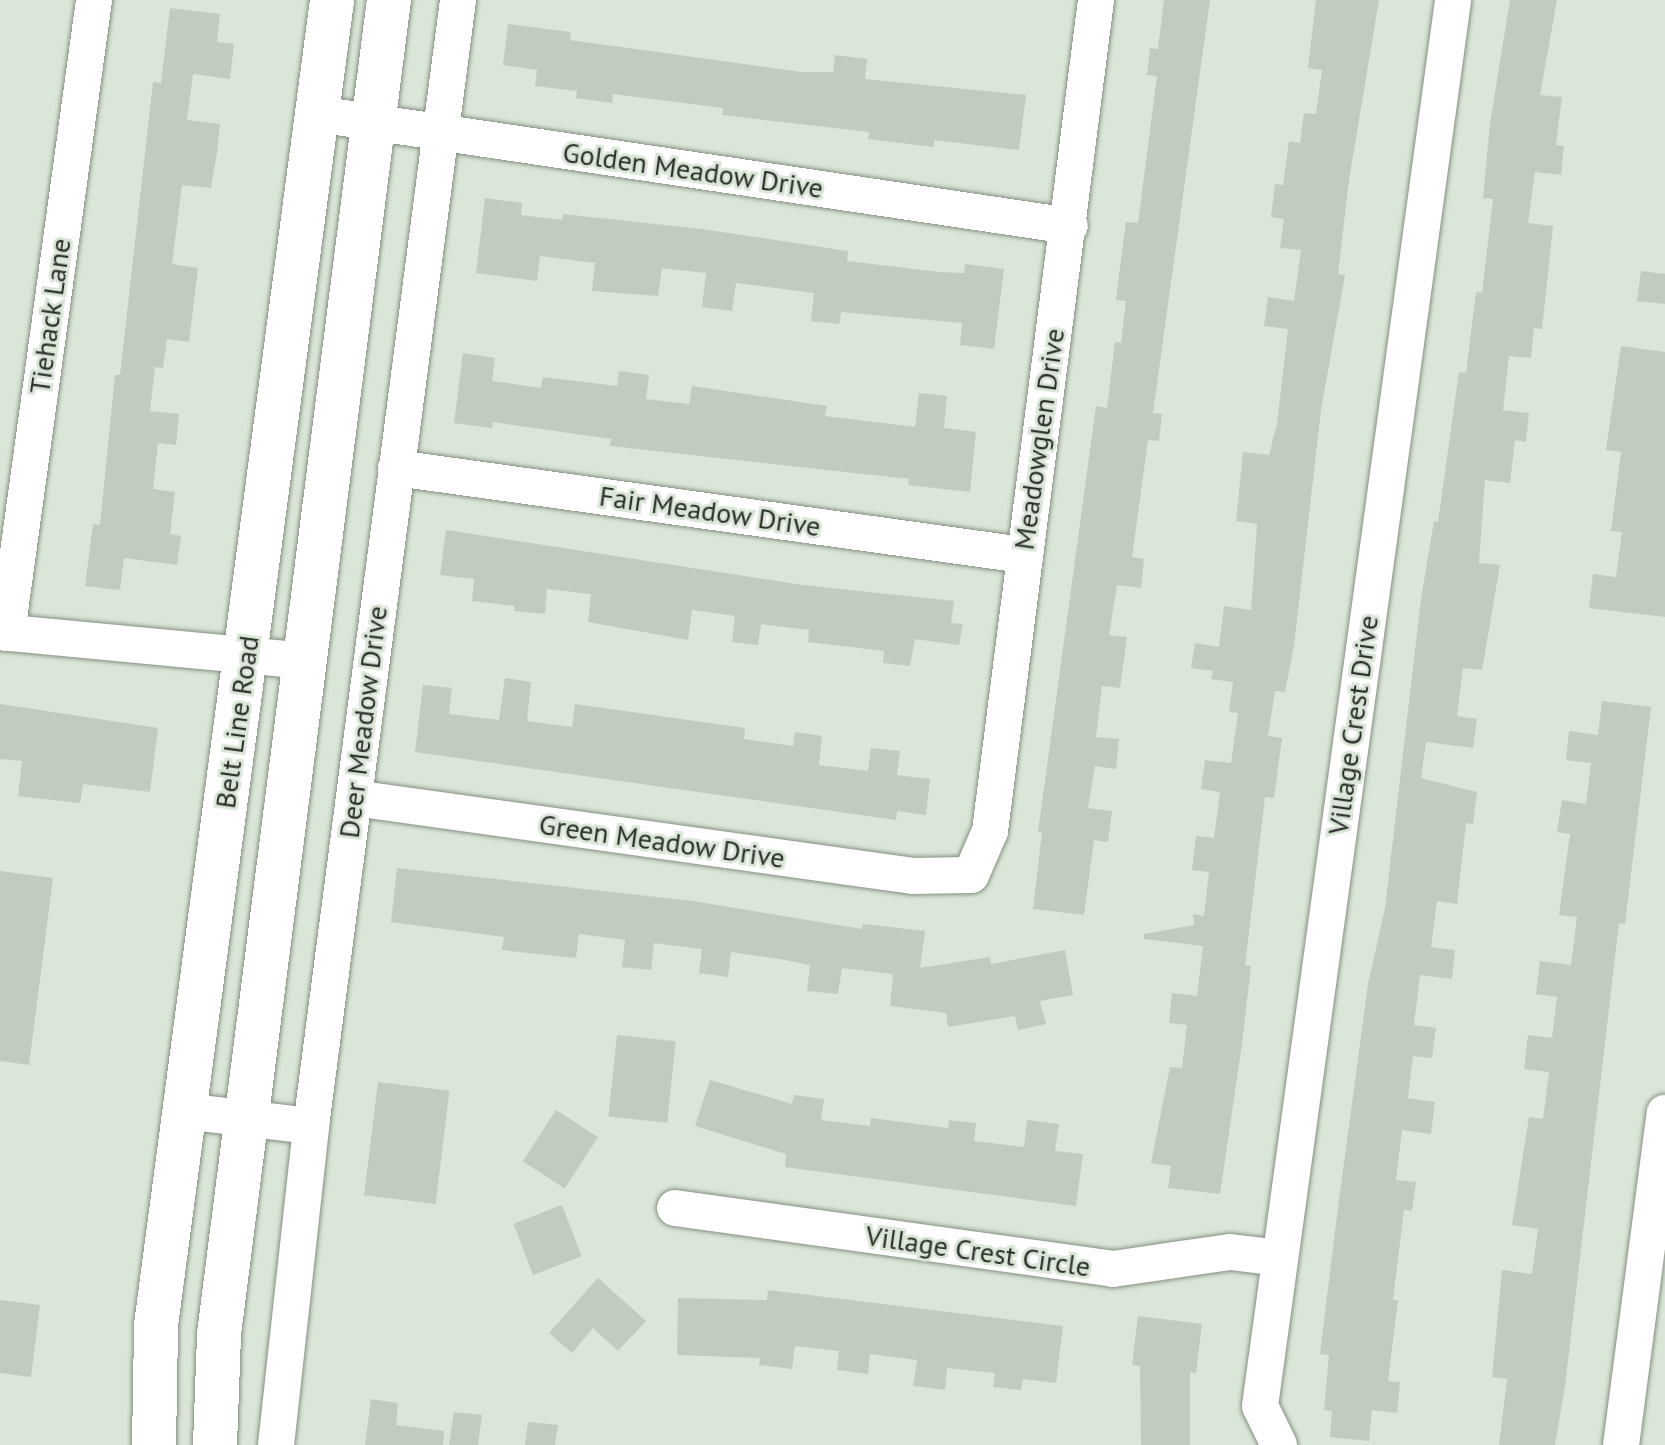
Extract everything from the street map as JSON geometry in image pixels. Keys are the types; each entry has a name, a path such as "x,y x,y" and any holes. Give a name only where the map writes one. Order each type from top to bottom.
{"main road":[{"name":"Belt Line Road","path":"154,1445 156,1325 332,0"},
{"name":"Belt Line Road","path":"215,1445 219,1334 245,1117 389,0"}],"street":[{"name":"Tiehack Lane","path":"4,632 94,0"},
{"name":"Deer Meadow Drive","path":"276,1445 311,1126 458,0"},
{"name":"Meadowglen Drive","path":"971,875 990,831 1023,555 1070,226 1096,0"},
{"name":"Village Crest Drive","path":"1279,1445 1260,1406 1453,0"},
{"name":"Golden Meadow Drive","path":"317,114 1070,226"},
{"name":"Fair Meadow Drive","path":"396,468 1023,555"},
{"path":"4,632 305,661"},
{"name":"Green Meadow Drive","path":"354,798 913,876 971,875"},
{"path":"183,1111 311,1126"},
{"path":"1621,1445 1665,1113"},
{"name":"Village Crest Circle","path":"675,1208 1103,1269 1230,1252 1280,1258"}],"building":[{"path":"1164,0 1210,0 1153,413 1162,414 1159,441 1148,440 1132,557 1144,559 1141,588 1117,585 1109,635 1127,637 1120,688 1102,686 1096,737 1119,739 1116,769 1095,766 1088,808 1112,811 1108,842 1094,840 1084,915 1033,909 1042,832 1038,832 1096,406 1107,408 1115,342 1121,343 1126,301 1116,300 1120,267 1126,222 1138,223 1157,76 1147,75 1150,48 1158,49"},
{"path":"1316,0 1379,0 1349,180 1338,274 1345,275 1321,410 1294,646 1285,692 1275,691 1268,736 1282,738 1274,798 1265,797 1245,966 1251,966 1220,1194 1168,1188 1171,1166 1151,1163 1170,1067 1182,1068 1187,1025 1169,1023 1172,993 1197,996 1203,946 1144,939 1144,934 1194,925 1193,914 1204,916 1209,872 1192,870 1196,836 1214,838 1220,792 1201,789 1205,760 1231,763 1238,713 1229,712 1233,682 1211,679 1213,671 1191,668 1195,643 1219,647 1224,606 1251,610 1257,524 1236,521 1243,452 1269,455 1277,424 1288,329 1264,326 1268,297 1294,301 1301,250 1280,248 1284,219 1271,217 1275,184 1283,185 1289,141 1300,143 1304,113 1316,114 1322,70 1308,68"},
{"path":"1510,0 1557,0 1540,95 1562,97 1556,145 1564,146 1561,175 1535,172 1528,223 1553,226 1542,329 1534,328 1531,358 1509,356 1503,410 1529,413 1526,442 1515,440 1510,483 1485,480 1479,563 1500,565 1482,670 1463,668 1457,716 1477,719 1473,748 1426,742 1421,778 1477,792 1473,824 1466,823 1457,904 1437,901 1431,947 1455,950 1452,979 1420,975 1414,1025 1436,1028 1432,1058 1413,1056 1408,1098 1435,1102 1431,1134 1402,1130 1396,1180 1416,1182 1412,1211 1404,1210 1393,1300 1398,1300 1388,1381 1400,1382 1397,1413 1372,1410 1369,1441 1330,1437 1332,1411 1324,1410 1329,1355 1320,1354 1337,1215 1368,984 1385,908 1421,599 1434,521 1438,522 1459,372 1466,373 1476,292 1482,293 1493,199 1483,198 1490,123"},
{"path":"170,8 220,14 217,42 234,44 230,79 193,74 187,120 220,124 217,152 211,188 182,185 172,264 198,268 189,342 167,339 163,368 155,367 150,411 179,414 176,445 158,443 153,489 175,492 170,534 181,536 177,565 124,558 120,590 85,586 93,524 100,525 115,375 120,375 153,82 161,83"},
{"path":"508,24 571,32 570,40 801,72 833,72 835,55 867,59 865,79 1026,95 1019,150 934,140 934,147 868,139 869,132 722,115 723,108 613,94 612,103 576,98 577,91 535,86 537,70 503,65"},
{"path":"485,198 522,203 521,215 562,220 563,214 702,229 848,251 847,261 939,272 964,273 965,264 1004,269 994,349 960,345 962,323 841,312 839,324 811,321 814,293 736,283 732,311 702,307 706,273 662,268 658,296 592,291 595,263 540,256 537,281 476,273"},
{"path":"1641,271 1665,274 1665,304 1637,301"},
{"path":"1621,346 1665,352 1665,617 1589,608 1593,574 1616,577 1622,532 1611,531 1621,452 1606,450"},
{"path":"463,353 495,358 492,381 541,388 543,377 617,386 619,371 649,375 646,399 689,404 692,386 827,406 825,416 915,427 919,393 947,396 944,428 976,432 970,492 908,485 909,479 610,446 611,439 493,422 492,428 454,423"},
{"path":"446,530 803,585 954,601 951,623 963,624 959,645 915,639 910,666 883,663 884,651 808,642 809,630 761,624 758,645 732,642 735,616 692,610 688,640 588,622 591,594 547,589 545,614 514,611 514,606 472,601 474,579 440,575"},
{"path":"505,678 531,682 527,721 572,727 575,704 745,728 744,739 793,746 795,732 822,736 819,765 868,771 871,748 900,751 897,775 930,779 926,815 897,811 896,820 415,752 423,685 452,688 449,714 499,720"},
{"path":"1602,701 1651,707 1625,924 1619,923 1565,1386 1555,1445 1499,1445 1507,1379 1492,1377 1502,1270 1532,1274 1538,1229 1512,1225 1529,1117 1543,1119 1549,1072 1524,1069 1528,1035 1552,1038 1557,997 1536,994 1540,961 1571,965 1577,917 1559,915 1570,834 1557,832 1562,800 1586,804 1591,763 1566,760 1569,731 1598,735"},
{"path":"0,704 158,728 150,792 83,784 80,803 18,796 22,761 0,759"},
{"path":"397,868 693,901 862,929 863,924 925,931 920,968 990,957 991,964 1065,950 1073,995 1040,1001 1046,1024 1018,1030 1015,1016 948,1027 946,1013 890,1006 893,974 842,968 838,994 807,991 810,965 731,952 728,977 699,973 702,949 654,943 651,970 622,967 625,940 579,934 576,958 502,950 504,937 391,922"},
{"path":"0,871 53,878 29,1065 0,1061"},
{"path":"617,1035 676,1041 667,1123 608,1117"},
{"path":"710,1080 792,1104 794,1095 824,1099 821,1120 870,1126 871,1118 948,1128 949,1120 976,1123 974,1141 1024,1147 1027,1120 1059,1124 1055,1151 1083,1154 1076,1206 785,1167 786,1154 695,1126"},
{"path":"378,1082 449,1091 436,1204 364,1195"},
{"path":"556,1110 598,1137 565,1188 523,1161"},
{"path":"562,1205 582,1256 533,1275 513,1224"},
{"path":"598,1278 646,1321 618,1351 593,1328 572,1353 549,1333"},
{"path":"768,1290 1063,1326 1056,1383 1023,1379 1021,1390 993,1387 995,1373 947,1368 945,1390 913,1386 917,1360 870,1354 868,1374 837,1370 839,1351 795,1346 792,1369 759,1365 760,1358 677,1355 678,1298 767,1300"},
{"path":"0,1300 40,1305 31,1377 0,1373"},
{"path":"1138,1316 1202,1324 1196,1373 1190,1372 1190,1445 1141,1445 1140,1366 1132,1365"},
{"path":"371,1399 398,1403 396,1425 444,1431 443,1445 365,1445"},
{"path":"454,1412 482,1415 478,1445 449,1445"},
{"path":"528,1422 558,1425 555,1445 525,1445"}]}
